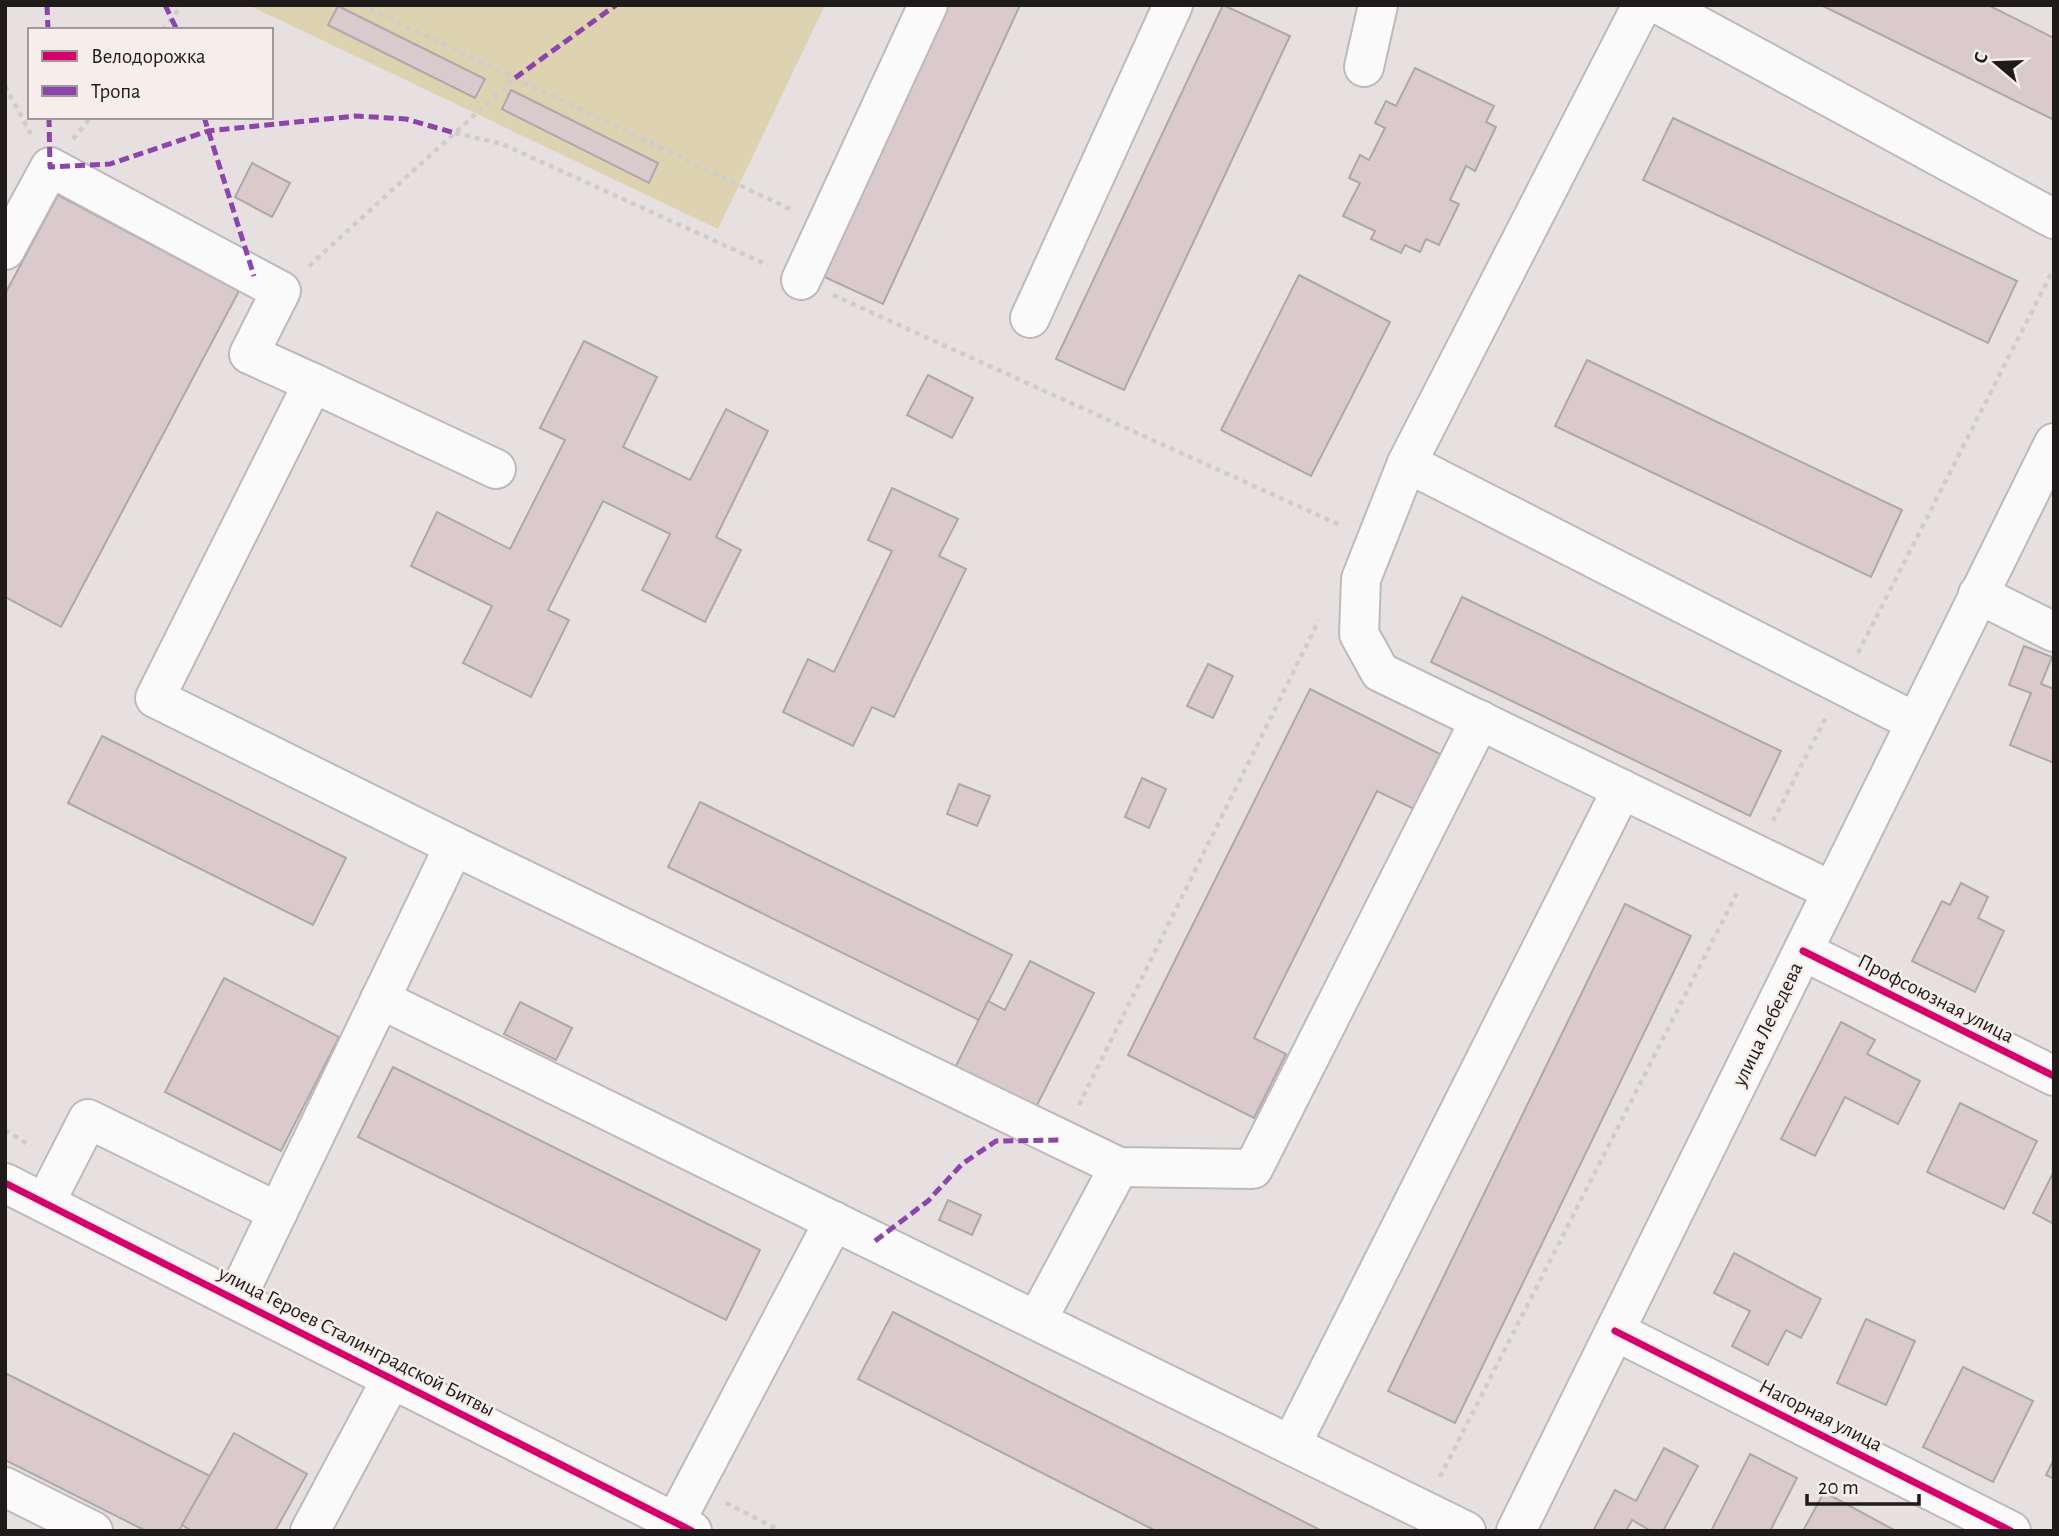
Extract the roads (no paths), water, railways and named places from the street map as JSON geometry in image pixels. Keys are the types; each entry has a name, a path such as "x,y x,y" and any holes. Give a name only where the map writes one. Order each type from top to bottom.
{"street":[{"path":"801,280 928,5"},
{"path":"1030,318 1174,5"},
{"path":"1364,67 1378,5"},
{"path":"1642,5 1407,463 1361,579 1359,634 1380,672 1832,891"},
{"path":"1660,5 2054,219"},
{"path":"5,250 50,167 281,291 249,354 496,469"},
{"path":"313,383 155,698 454,846 1119,1167 1253,1169 1480,720"},
{"name":"улица Лебедева","path":"1516,1531 2054,443"},
{"path":"1407,463 1915,722"},
{"path":"1978,594 2054,632"},
{"path":"1291,1445 1622,789"},
{"path":"236,1300 454,846"},
{"name":"Профсоюзная улица","path":"1803,951 2054,1076"},
{"path":"380,999 1466,1531"},
{"path":"45,1203 88,1119 278,1212"},
{"path":"1037,1320 1119,1167"},
{"name":"улица Героев Сталинградской Битвы","path":"5,1183 684,1526"},
{"path":"684,1526 834,1221"},
{"name":"Нагорная улица","path":"1615,1331 2011,1531"},
{"path":"310,1531 391,1378"},
{"path":"5,1487 93,1531"}]}
